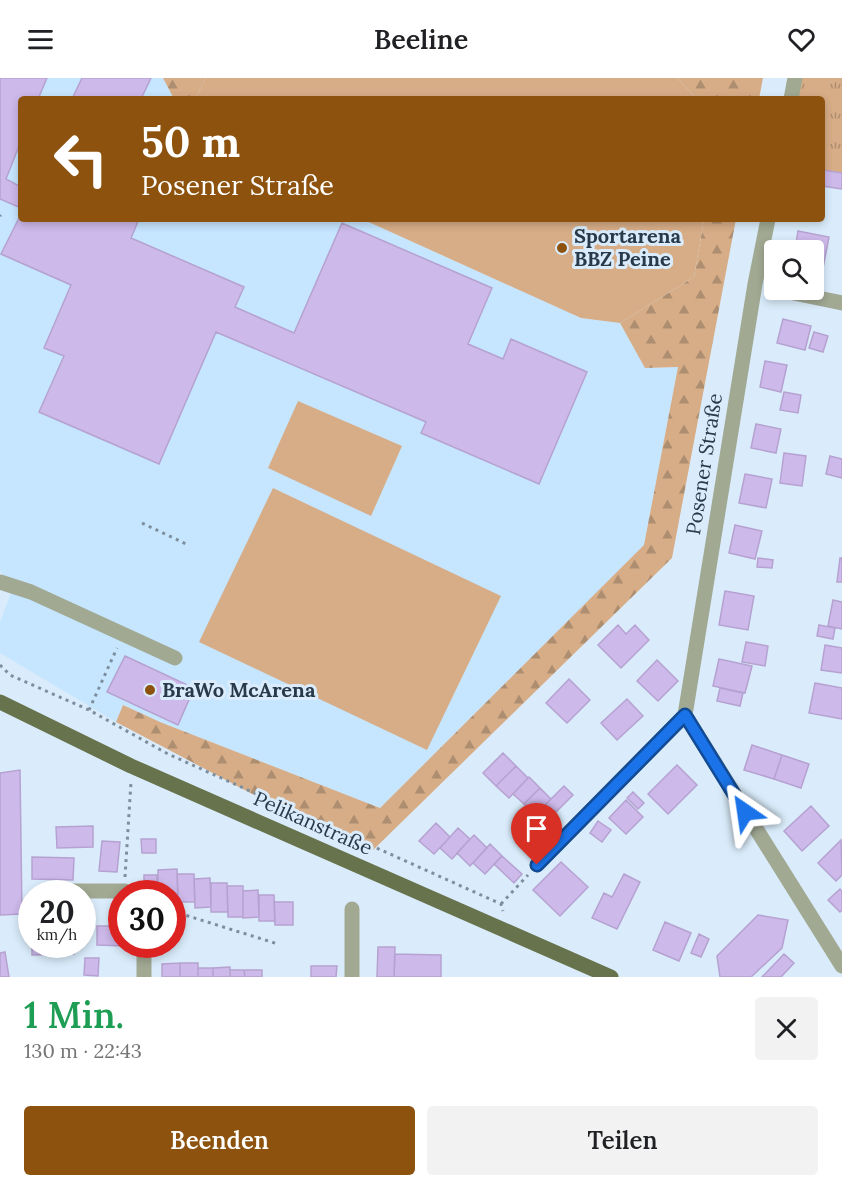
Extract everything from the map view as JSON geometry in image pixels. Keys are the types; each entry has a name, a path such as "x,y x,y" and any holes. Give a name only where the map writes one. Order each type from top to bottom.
{"main road":[{"name":"Pelikanstraße","path":"2,700 131,766 611,977"}],"street":[{"path":"792,96 795,78"},
{"name":"Posener Straße","path":"685,715 755,284 767,222"},
{"path":"755,284 764,286"},
{"path":"824,299 842,303"},
{"path":"0,582 31,592 175,658"},
{"path":"537,865 685,715 842,966"},
{"path":"352,909 352,977"},
{"path":"144,958 144,977"}],"path":[{"path":"142,523 186,544"},
{"path":"89,710 124,634"},
{"path":"0,665 10,675 89,710 168,754 501,904"},
{"path":"126,880 131,766"},
{"path":"501,904 537,865"},
{"path":"501,904 507,930"},
{"path":"186,915 278,944"}],"shaded area":[{"path":"0,78 163,78 172,96 18,96 18,222 369,222 581,318 620,323 645,368 678,367 644,545 380,808 160,722 123,705 116,722 0,653 0,622 11,593 0,570"}],"green space":[{"path":"163,78 206,78 197,96 172,96"},
{"path":"206,78 677,78 694,96 197,96"},
{"path":"677,78 763,78 760,96 694,96"},
{"path":"795,78 842,78 842,179 825,176 825,96 792,96"},
{"name":"Sportarena BBZ Peine","path":"369,222 703,222 694,277 620,323 581,318"},
{"path":"703,222 735,222 672,558 368,855 116,722 123,705 160,722 380,808 644,545 678,367 645,368 620,323 694,277"},
{"path":"298,401 402,446 371,516 268,468"},
{"path":"273,488 501,596 427,750 199,642"}],"building":[{"path":"0,78 47,78 39,96 18,96 18,149 6,179 18,185 18,207 0,199"},
{"path":"82,78 151,78 142,96 73,96"},
{"path":"825,170 842,173 842,189 825,186"},
{"path":"18,220 18,222 138,222 131,238 244,287 235,307 294,333 342,223 492,288 468,344 503,359 511,339 587,372 539,484 421,433 426,422 216,332 159,464 39,412 64,356 44,348 71,285 1,254"},
{"path":"798,231 829,237 824,263 824,240 797,240"},
{"path":"783,319 811,326 805,350 777,343"},
{"path":"814,332 828,336 823,352 809,348"},
{"path":"765,361 787,365 781,392 760,387"},
{"path":"784,392 801,395 798,413 780,410"},
{"path":"756,424 781,429 776,453 751,448"},
{"path":"784,453 806,456 802,486 780,483"},
{"path":"830,456 842,459 842,478 826,474"},
{"path":"745,474 772,479 766,508 739,503"},
{"path":"735,525 762,531 755,559 729,553"},
{"path":"758,558 773,560 772,568 757,567"},
{"path":"840,558 842,558 842,582 837,582"},
{"path":"725,591 754,596 748,630 719,625"},
{"path":"833,600 842,602 842,629 828,626"},
{"path":"618,625 626,634 635,625 649,640 621,668 598,645"},
{"path":"819,625 835,628 833,639 817,636"},
{"path":"746,642 768,646 765,666 742,662"},
{"path":"825,645 842,648 842,673 821,670"},
{"name":"BraWo McArena","path":"125,656 194,688 178,725 107,692"},
{"path":"719,659 752,666 745,693 713,686"},
{"path":"657,660 678,681 658,701 637,681"},
{"path":"569,679 590,700 567,723 546,703"},
{"path":"815,683 842,688 842,719 809,713"},
{"path":"720,688 743,693 740,706 717,701"},
{"path":"627,699 643,716 617,740 601,723"},
{"path":"752,745 782,755 774,779 744,770"},
{"path":"503,753 516,766 496,786 483,773"},
{"path":"782,755 809,764 801,788 774,779"},
{"path":"677,765 697,785 668,814 648,794"},
{"path":"516,766 528,778 509,798 496,786"},
{"path":"20,770 22,880 18,880 18,914 0,915 0,773"},
{"path":"529,777 540,788 524,804 513,794"},
{"path":"564,786 573,795 551,817 542,808"},
{"path":"540,788 551,799 535,815 524,804"},
{"path":"633,792 644,803 638,809 627,798"},
{"path":"626,800 643,817 626,834 609,818"},
{"path":"811,806 829,826 802,851 784,831"},
{"path":"598,821 611,830 602,842 590,833"},
{"path":"436,823 450,837 434,854 419,841"},
{"path":"93,826 93,847 57,848 56,827"},
{"path":"458,828 470,839 452,859 440,848"},
{"path":"474,835 487,848 470,866 457,853"},
{"path":"141,839 156,839 156,853 142,853"},
{"path":"841,840 842,875 836,881 818,863"},
{"path":"102,841 120,842 117,872 99,871"},
{"path":"490,844 502,856 485,874 473,863"},
{"path":"502,856 522,874 514,883 494,864"},
{"path":"32,857 74,858 73,880 32,879"},
{"path":"561,862 588,887 560,916 533,890"},
{"path":"177,869 177,880 158,880 158,870"},
{"path":"177,874 194,874 195,902 186,902 186,880 177,880"},
{"path":"624,874 640,882 617,929 592,918 604,893 612,897"},
{"path":"144,875 157,875 157,880 144,880"},
{"path":"210,878 211,907 195,908 194,879"},
{"path":"211,883 227,883 228,912 211,912"},
{"path":"227,886 243,886 243,917 228,917"},
{"path":"840,889 842,891 842,910 840,912 828,900"},
{"path":"258,890 259,917 243,918 243,891"},
{"path":"259,895 274,895 275,921 259,921"},
{"path":"274,902 293,902 293,925 275,925"},
{"path":"758,915 788,920 782,948 751,977 720,977 717,956"},
{"path":"665,922 691,933 679,961 653,950"},
{"path":"97,926 108,926 108,945 97,945"},
{"path":"699,934 709,939 701,957 691,953"},
{"path":"378,947 395,947 394,977 377,977"},
{"path":"5,952 9,977 0,977 0,953"},
{"path":"395,954 441,955 441,977 394,977"},
{"path":"784,954 794,963 781,977 762,977"},
{"path":"85,958 99,958 98,976 84,975"},
{"path":"180,963 180,977 162,977 162,964"},
{"path":"180,963 198,963 198,977 180,977"},
{"path":"311,966 337,966 336,977 311,977"},
{"path":"230,967 230,977 213,977 213,968"},
{"path":"198,968 213,968 213,977 198,977"},
{"path":"230,970 244,970 245,977 230,977"},
{"path":"244,970 262,970 262,977 245,977"}],"place":[{"name":"Sportarena BBZ Peine","path":"562,248"},
{"name":"BraWo McArena","path":"150,690"}],"route":[{"path":"537,865 685,715 745,812"}]}
